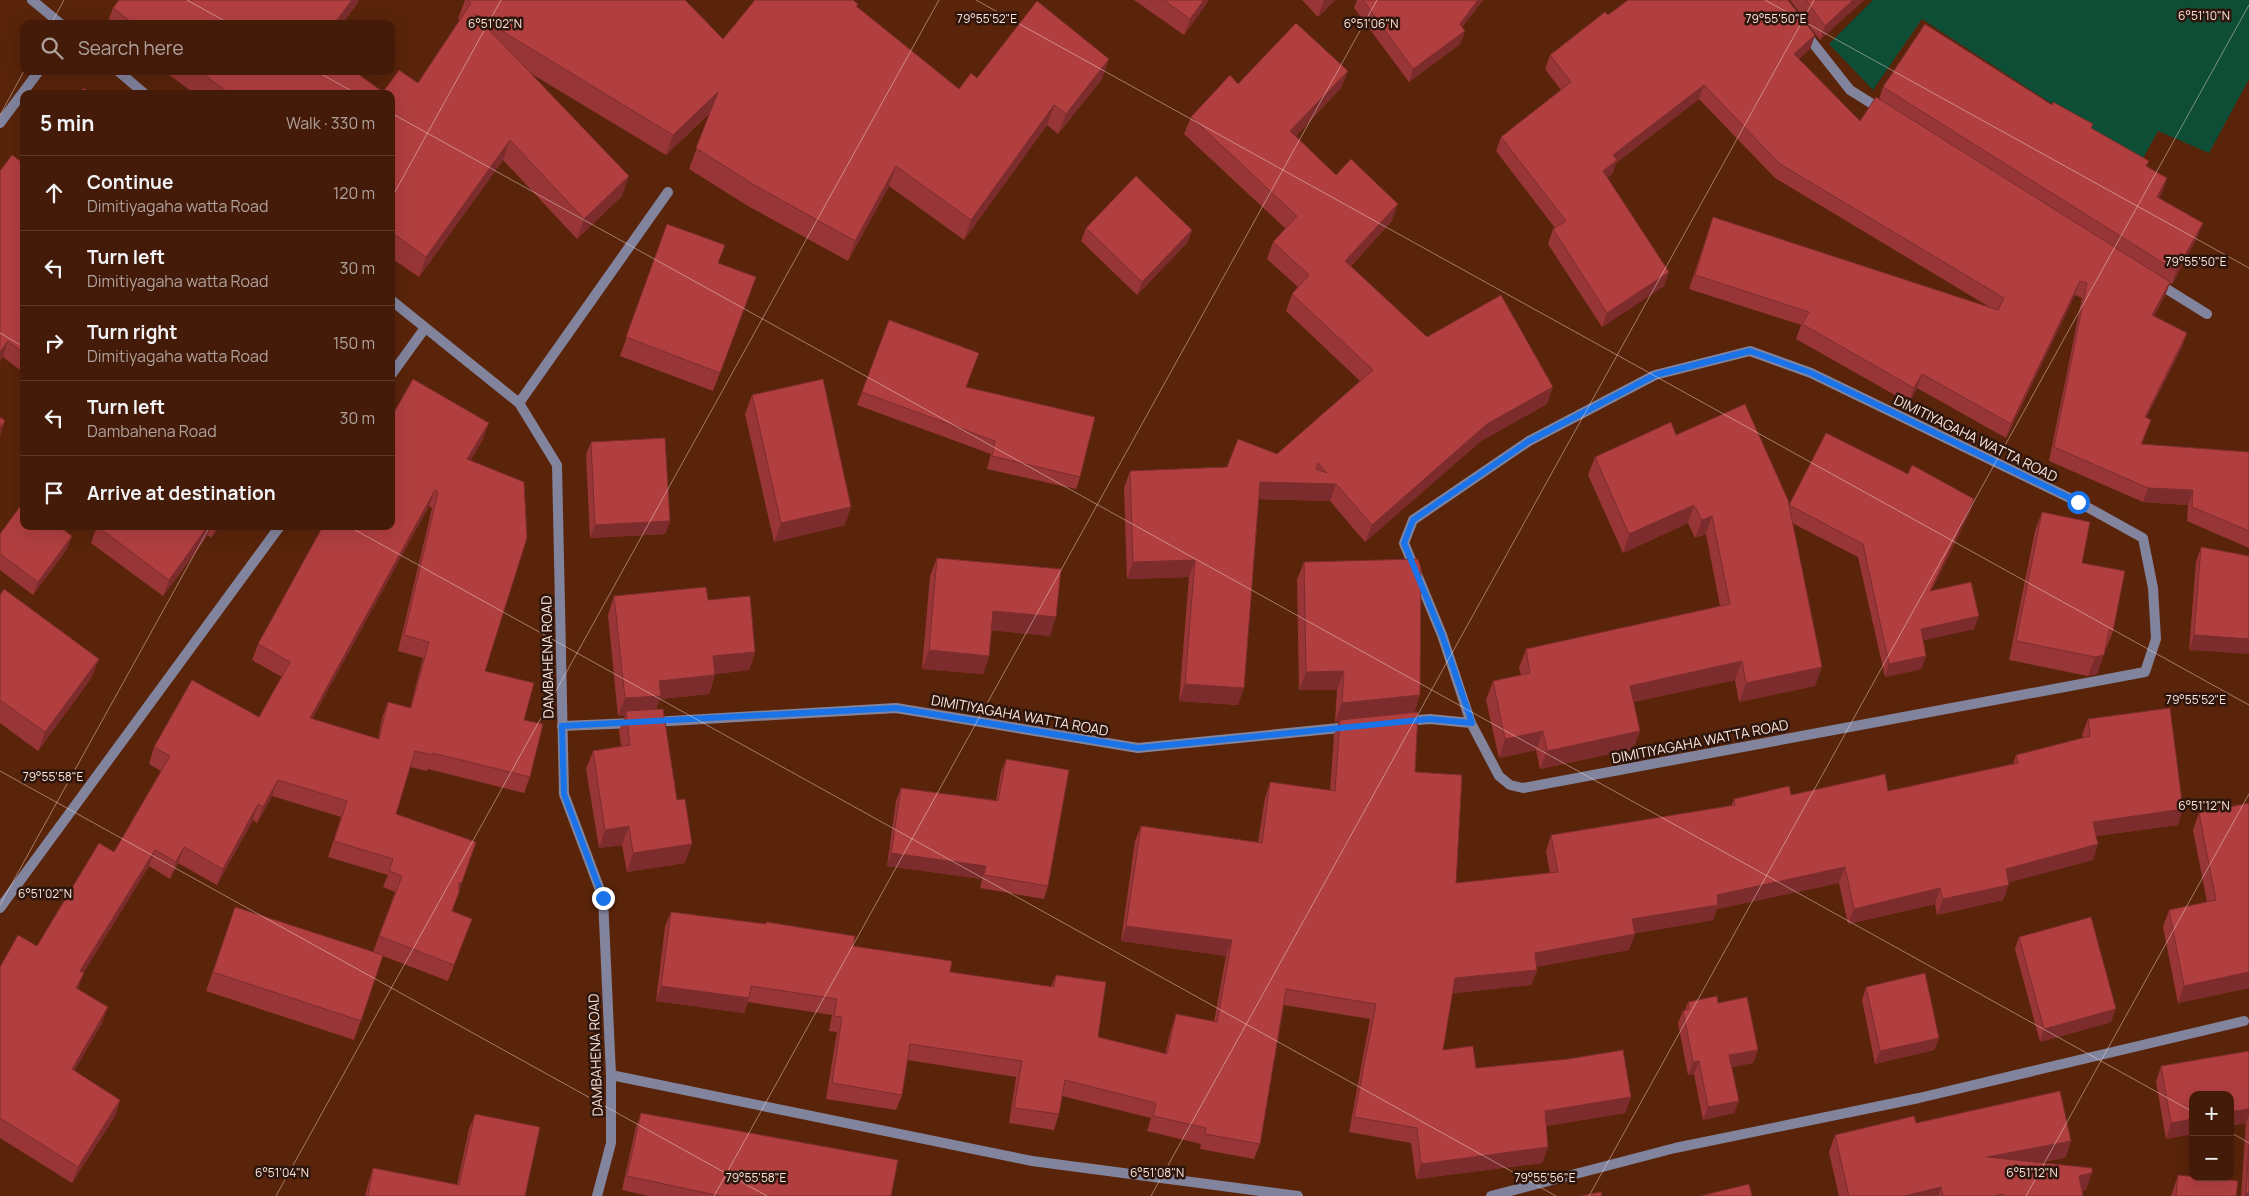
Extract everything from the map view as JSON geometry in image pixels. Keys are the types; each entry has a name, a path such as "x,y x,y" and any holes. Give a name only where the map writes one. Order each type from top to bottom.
{"street":[{"path":"32,0 55,20"},
{"path":"1798,23 1850,90 1891,116"},
{"path":"25,90 36,75"},
{"path":"123,75 139,90"},
{"path":"0,123 20,96"},
{"path":"519,403 668,192"},
{"path":"2149,278 2207,314"},
{"name":"DAMBAHENA ROAD","path":"395,303 519,403 557,465 564,794 603,898 611,1075 611,1143 597,1196"},
{"path":"395,369 425,328"},
{"name":"DIMITIYAGAHA WATTA ROAD","path":"1750,351 1811,373 2078,502 2142,538 2153,588 2156,640 2145,672 1523,788 1510,785 1500,776 1472,723 1442,635 1404,543 1406,532 1413,520 1529,441 1655,375 1750,351"},
{"path":"0,908 277,530"},
{"name":"DIMITIYAGAHA WATTA ROAD","path":"562,726 896,708 1138,748 1362,726"},
{"path":"1391,723 1430,719 1472,723"},
{"path":"1491,1196 1675,1148 1919,1098 2244,1021"},
{"path":"611,1075 1032,1161 1298,1196"}],"green space":[{"path":"1873,0 2249,0 2249,79 2209,153 2158,131 2141,162 1922,19 1873,90 1829,44"}],"building":[{"path":"119,0 352,0 337,20 129,20 113,8"},
{"path":"467,0 685,0 723,39 755,0 853,0 858,4 856,6 959,89 971,73 977,78 1037,1 1109,59 1066,114 1054,105 971,220 896,166 855,241 756,186 696,148 718,92 673,135 474,14 629,176 584,219 510,140 426,257 395,235 395,90 384,90 399,70 418,83 471,3"},
{"path":"1164,0 1204,0 1190,19"},
{"path":"1363,0 1478,0 1460,24 1465,31 1413,69"},
{"path":"1628,0 1788,0 1815,35 1794,54 1860,121 1876,97 2170,282 2152,315 2187,333 2145,417 2151,420 2141,444 2249,452 2249,531 2192,507 2193,490 2148,488 2054,447 2087,283 2080,281 2011,424 1922,374 1914,388 1802,324 1809,312 1695,275 1713,217 1998,310 2004,298 1780,164 1704,85 1613,155 1617,160 1603,171 1669,272 1607,313 1553,229 1566,221 1501,137 1571,82 1550,55 1605,12 1608,15"},
{"path":"1806,0 1853,0 1825,26"},
{"path":"1296,23 1348,71 1290,131 1336,175 1351,159 1398,204 1345,261 1427,337 1501,295 1553,387 1487,424 1372,525 1336,484 1260,482 1244,688 1185,684 1195,560 1133,562 1130,471 1227,467 1238,439 1277,454 1373,370 1292,294 1309,275 1273,242 1297,216 1191,117 1230,75 1238,84","holes":["1318,463 1327,473 1316,469"]},
{"path":"1925,24 2052,105 2053,102 2093,124 2091,128 2149,161 2146,166 2167,178 2157,197 2203,223 2176,271 1883,87"},
{"path":"204,75 360,75 380,90 225,90"},
{"path":"12,155 20,161 20,350 8,341 0,352 0,171"},
{"path":"1136,176 1192,230 1142,282 1086,228"},
{"path":"667,224 725,245 718,263 756,277 720,373 626,337"},
{"path":"889,320 979,353 966,387 1095,417 1080,477 992,456 995,441 862,392"},
{"path":"413,379 489,423 467,459 524,482 527,538 485,671 534,683 524,720 543,724 530,777 433,753 433,755 415,751 396,814 476,842 462,882 459,883 459,892 452,911 472,919 454,965 379,936 402,876 389,871 393,859 334,841 347,801 278,780 263,807 258,804 223,869 184,847 176,862 155,850 80,971 84,973 76,988 108,1007 72,1069 120,1100 78,1167 0,1118 0,967 18,935 37,946 99,843 114,852 170,756 154,747 192,680 259,717 290,662 258,644 321,530 395,530 395,410","holes":["435,490 438,492 404,635 429,642 411,708 388,702 379,739 310,718"]},
{"path":"823,379 851,507 781,523 752,395"},
{"path":"1745,404 1788,500 1822,667 1746,683 1742,661 1630,686 1640,731 1547,751 1543,731 1505,739 1493,681 1530,673 1526,649 1730,604 1712,516 1702,520 1694,505 1629,534 1595,457 1671,422 1676,435"},
{"path":"0,417 5,421 0,428"},
{"path":"1826,433 1908,474 1912,465 1974,499 1930,591 1971,582 1979,616 1921,629 1926,656 1889,664 1863,544 1789,505"},
{"path":"665,438 670,521 595,525 591,442"},
{"path":"20,506 20,530 64,530 72,536 38,582 0,554 0,534"},
{"path":"2042,512 2090,522 2082,563 2125,571 2113,631 2109,630 2104,655 2095,657 2016,641"},
{"path":"102,530 205,530 169,580"},
{"path":"2201,547 2249,556 2249,639 2194,635"},
{"path":"937,558 1061,569 1056,617 993,611 989,656 929,650"},
{"path":"1418,559 1421,568 1420,695 1342,703 1344,671 1306,672 1304,562"},
{"path":"706,587 708,600 750,596 755,652 713,656 715,675 659,681 661,696 625,698 614,596"},
{"path":"4,589 99,659 45,732 0,700 0,595"},
{"path":"2170,708 2183,809 2093,822 2098,844 2006,869 2009,885 1943,899 1940,888 1854,909 1845,867 1717,895 1718,905 1632,919 1635,934 1535,953 1537,970 1455,978 1443,1050 1473,1046 1476,1068 1568,1059 1623,1050 1631,1097 1545,1111 1548,1147 1421,1164 1417,1128 1354,1117 1376,1004 1286,989 1260,1144 1205,1134 1206,1128 1153,1116 1156,1103 1065,1080 1059,1114 1014,1108 1022,1061 910,1044 902,1095 832,1083 842,1017 834,1016 837,999 751,986 749,998 661,986 671,912 766,924 766,922 855,936 853,946 952,961 950,972 1054,987 1056,975 1106,982 1098,1037 1167,1054 1176,1014 1217,1022 1232,940 1126,926 1141,826 1262,843 1270,782 1335,791 1340,720 1418,712 1415,772 1462,775 1456,883 1558,872 1551,835 1735,805 1734,799 1789,786 1791,795 1885,774 1888,791 2018,763 2016,755 2090,736 2088,719"},
{"path":"663,709 677,800 685,799 692,844 633,853 629,826 605,830 593,751 630,745 626,711"},
{"path":"1006,759 1069,770 1048,886 984,875 986,866 891,853 901,788 998,801"},
{"path":"2249,803 2249,972 2184,986 2169,910 2216,900 2199,813"},
{"path":"235,907 383,955 361,1021 213,972"},
{"path":"2091,917 2116,1009 2044,1029 2019,937"},
{"path":"1925,973 1939,1038 1880,1051 1866,987"},
{"path":"1717,996 1718,1003 1747,997 1758,1050 1729,1055 1739,1101 1708,1107 1699,1061 1693,1062 1683,1011 1689,1009 1688,1002"},
{"path":"2249,1051 2249,1109 2234,1111 2234,1091 2189,1091 2189,1120 2171,1123 2161,1066"},
{"path":"2060,1091 2071,1141 1987,1157 2092,1168 2092,1173 2079,1176 2083,1196 2003,1196 2003,1194 1994,1196 1943,1196 1941,1187 1904,1196 1849,1196 1835,1135 1914,1116 1916,1123"},
{"path":"641,1113 898,1160 891,1196 720,1196 627,1176"},
{"path":"475,1114 540,1127 525,1196 368,1196 373,1168 459,1185"},
{"path":"2249,1144 2249,1193 2246,1193"},
{"path":"2178,1175 2189,1176 2189,1181 2238,1181 2236,1196 2176,1196"},
{"path":"1749,1184 1752,1196 1700,1196"},
{"path":"1601,1192 1602,1196 1580,1196"}],"route":[{"path":"603,898 564,794 562,726 896,708 1138,748 1430,719 1472,723 1442,635 1404,543 1406,532 1413,520 1529,441 1655,375 1750,351 1811,373 2078,502"}]}
